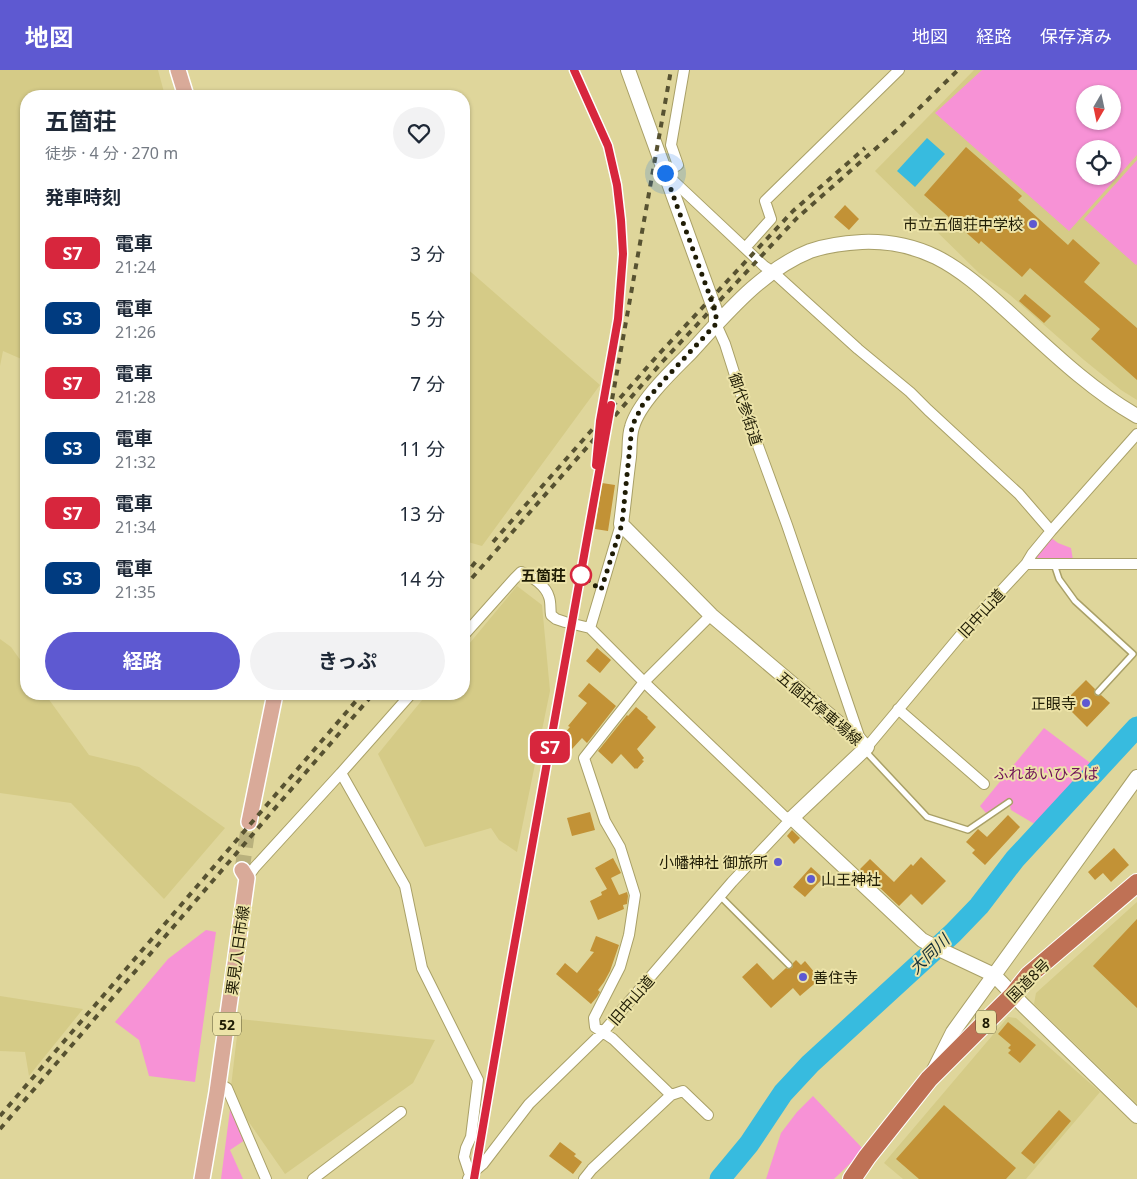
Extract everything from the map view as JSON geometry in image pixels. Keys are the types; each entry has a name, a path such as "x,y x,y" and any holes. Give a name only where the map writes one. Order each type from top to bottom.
{"highway":[{"name":"国道8号","path":"852,1179 867,1157 929,1079 1013,995 1029,975 1137,883"}],"main road":[{"path":"178,70 184,90"},
{"path":"250,822 274,700"},
{"name":"栗見八日市線","path":"202,1179 218,1083 244,874"}],"street":[{"name":"御代参街道","path":"628,70 716,313 716,324 725,344 753,432 859,736 867,748"},
{"path":"684,70 670,146 678,165 665,173 764,266 910,392 1019,494 1051,531"},
{"path":"745,248 771,219 765,201 900,70"},
{"path":"590,628 622,524 632,426 643,404 747,293 785,264 811,251 834,245 876,242 912,248 936,258 983,290 1096,390 1137,416"},
{"name":"旧中山道","path":"867,748 964,631 1026,564 1051,531 1137,434"},
{"name":"五個荘停車場線","path":"622,524 711,615 867,748 792,818"},
{"path":"1026,564 1137,564"},
{"path":"470,628 514,578 521,572 529,575 544,588 549,597 551,614 556,619 590,628 785,817 792,818 922,940 994,974 1013,995 1137,1116"},
{"path":"671,1095 613,1039 594,1026 594,1018 620,967 629,935 635,895 620,847 604,821 584,758 644,682 711,615"},
{"path":"244,874 255,867 406,700"},
{"path":"898,709 984,784"},
{"path":"341,773 405,886 422,968 478,1080 470,1137 464,1157 469,1177"},
{"path":"929,1079 953,1032 1137,777"},
{"name":"旧中山道","path":"469,1177 483,1164 528,1104 603,1032 720,896 792,818"},
{"path":"218,1083 227,1088 266,1179"},
{"path":"584,1179 592,1169 671,1095 684,1091 708,1115"},
{"path":"313,1179 401,1112"}],"lane":[{"path":"1053,564 1059,579 1075,601 1133,654 1098,692"},
{"path":"867,748 869,755 927,817 968,830 1009,802"},
{"path":"720,896 789,965"}],"shaded area":[{"path":"0,70 158,70 163,90 20,90 20,358 3,351 0,366"},
{"name":"市立五個荘中学校","path":"974,70 1137,70 1137,400 1121,390 1084,360 1010,295 979,273 875,171"},
{"path":"470,271 600,385 482,546 470,543"},
{"path":"517,586 542,605 550,691 517,852 499,840 491,828 425,847 378,754 422,700 470,700 470,643"},
{"path":"0,639 11,647 20,660 20,700 49,700 89,755 139,767 225,828 164,899 71,803 0,793"},
{"path":"1137,902 1137,1104 1034,1004 1036,993"},
{"path":"0,996 83,1009 29,1076 25,1052 0,1051"},
{"path":"1008,1017 1016,1018 1100,1092 1026,1179 903,1179 884,1163"},
{"path":"239,1019 435,1040 413,1083 285,1174 230,1095"}],"green space":[{"path":"982,70 1137,70 1137,155 1121,173 1121,140 1076,140 1076,185 1110,185 1069,231 935,113"},
{"path":"1137,160 1136,265 1084,219 1115,185 1121,185 1121,178"},
{"path":"1050,537 1058,543 1071,548 1073,560 1038,559 1036,554"},
{"name":"ふれあいひろば","path":"1044,728 1093,765 1038,826 1011,810 1008,799 986,813 980,806"},
{"path":"206,930 216,932 195,1082 149,1076 139,1040 115,1022 168,959"},
{"path":"813,1096 864,1150 834,1179 766,1179 781,1133 797,1112"},
{"path":"231,1102 248,1138 230,1150 243,1179 221,1179"}],"water":[{"path":"927,138 945,154 915,187 897,171"}],"building":[{"path":"966,147 1022,196 1018,200 1068,245 1073,239 1100,263 1084,282 1137,328 1137,380 1091,339 1100,329 1030,268 1022,277 981,241 979,244 924,195"},
{"path":"845,205 859,219 849,230 834,217"},
{"path":"1025,294 1051,316 1044,323 1019,301"},
{"path":"602,483 615,485 608,531 595,529"},
{"path":"597,648 611,660 600,673 586,661"},
{"name":"正眼寺","path":"1086,680 1095,689 1095,695 1101,695 1110,703 1087,727 1063,703"},
{"path":"589,683 616,706 587,743 582,738 572,749 562,740 565,736 563,735 587,703 578,696"},
{"path":"636,707 656,727 637,749 644,758 642,760 644,761 635,769 621,754 612,764 598,751 627,715"},
{"path":"590,812 595,830 572,836 567,818"},
{"path":"1008,815 1020,827 985,865 972,853 975,850 966,842 978,829 987,837"},
{"path":"792,830 800,838 794,844 787,836"},
{"path":"1114,848 1129,865 1111,882 1103,873 1095,880 1088,872"},
{"path":"921,857 946,881 922,905 911,894 899,906 860,869 870,859 894,882 911,864 913,866"},
{"path":"613,858 621,873 611,878 619,895 627,892 627,904 623,905 624,909 598,920 590,901 602,895 601,892 607,889 595,868"},
{"name":"山王神社","path":"811,867 823,878 805,897 793,887"},
{"path":"1137,919 1137,1008 1093,966"},
{"path":"596,936 619,945 610,971 598,990 600,992 591,1004 556,974 565,963 577,973 594,952 590,951"},
{"path":"796,960 801,965 805,961 820,979 800,996 793,988 771,1008 742,977 757,963 773,980 786,968 792,968"},
{"path":"1008,1022 1036,1045 1020,1063 1008,1053 1011,1050 1008,1048 1011,1045 998,1034"},
{"path":"944,1105 1016,1168 1006,1179 919,1179 896,1159"},
{"path":"1059,1110 1071,1121 1034,1164 1021,1153"},
{"path":"560,1142 576,1154 574,1156 582,1162 573,1174 549,1156"}],"waterway":[{"name":"大同川","path":"720,1179 749,1144 783,1093 810,1064 953,933 979,906 1015,859 1137,727"}],"tunnel":[{"path":"242,870 249,822"}],"railway":[{"path":"574,70 608,146 617,185 621,220 623,254 618,319 600,420"},
{"path":"474,1179 671,70"},
{"path":"470,580 663,361 797,218 899,128 958,70"},
{"path":"493,542 658,355 793,211 865,148"},
{"path":"470,569 478,559"},
{"path":"0,1116 357,700"},
{"path":"0,1129 368,700"}],"train":[{"name":"S7","path":"474,1179 611,405 596,465 600,421 618,319 623,254 617,185 608,146 574,70"}],"place":[{"name":"市立五個荘中学校","path":"1033,224"},
{"name":"五箇荘","path":"581,575"},
{"name":"正眼寺","path":"1086,703"},
{"name":"小幡神社 御旅所","path":"778,862"},
{"name":"山王神社","path":"811,879"},
{"name":"善住寺","path":"803,977"}],"route":[{"path":"581,575 601,590 622,524 632,426 643,404 716,324 716,313 665,173"}]}
